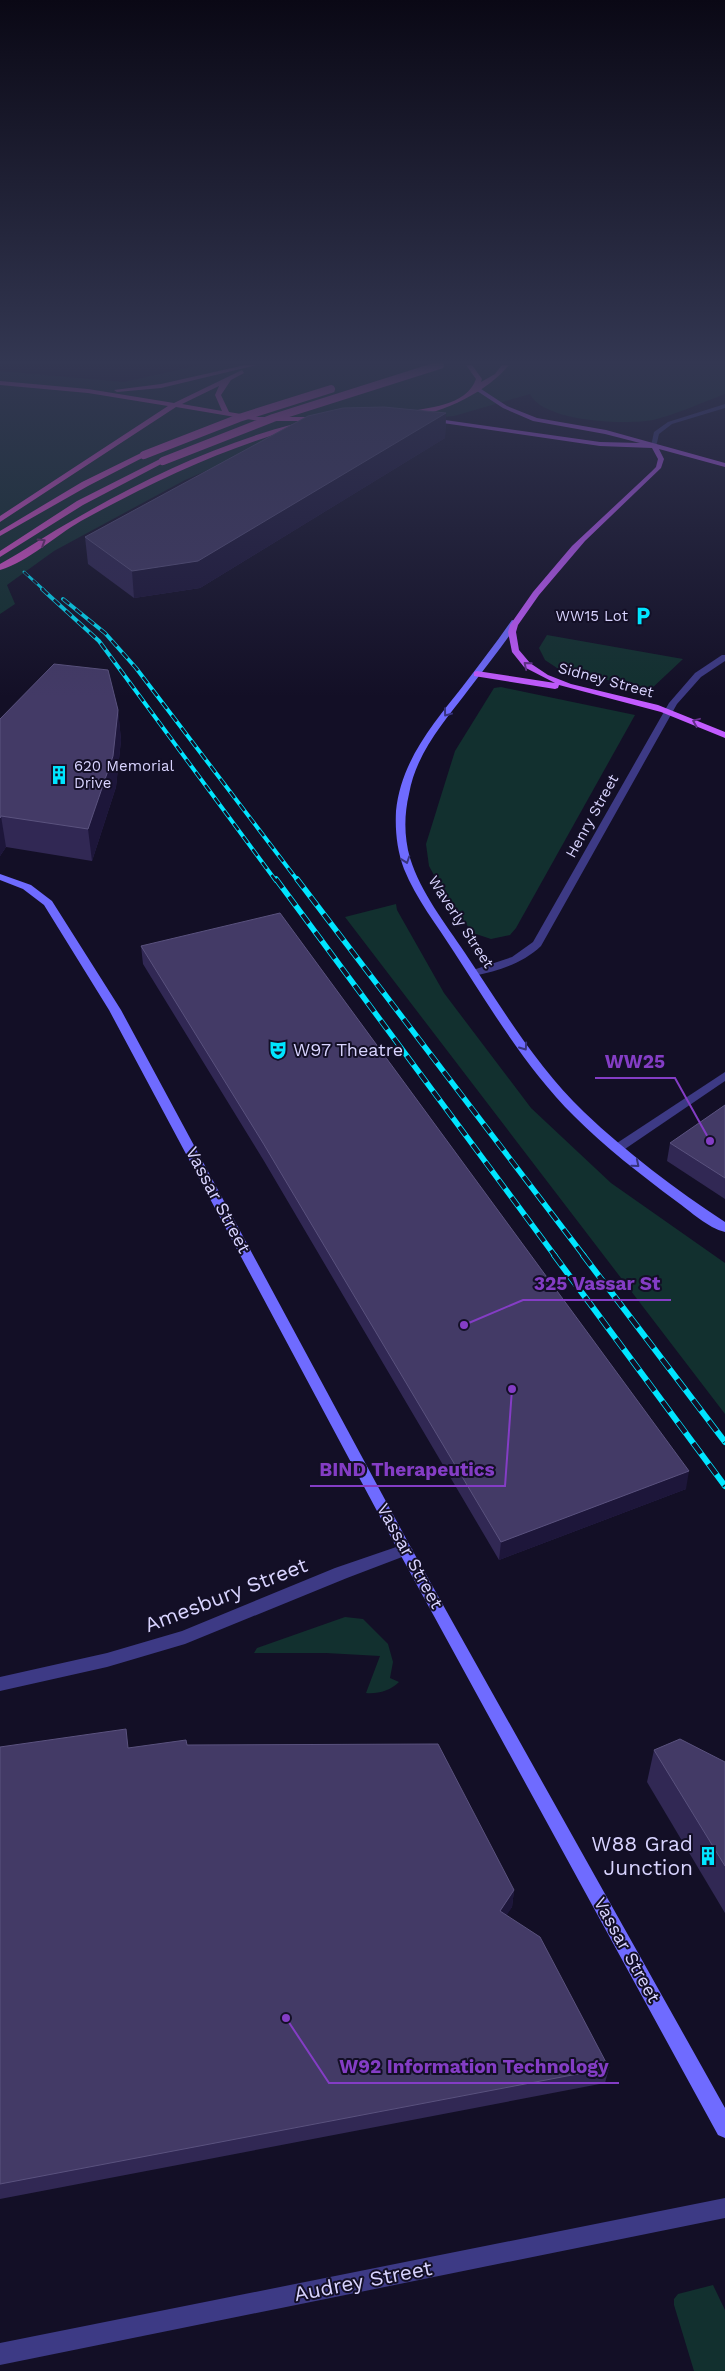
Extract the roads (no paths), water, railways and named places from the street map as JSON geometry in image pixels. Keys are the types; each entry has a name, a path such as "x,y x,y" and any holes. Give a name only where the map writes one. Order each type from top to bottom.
{"highway":[{"path":"0,520 67,476"},
{"path":"0,534 103,476"},
{"path":"0,556 80,503 134,476"},
{"path":"0,567 120,497 165,476"}],"main road":[{"name":"Waverly Street","path":"650,476 574,548 430,734 415,758 406,784 400,825 402,847 412,875 422,895 540,1069 579,1114 618,1148 657,1181 725,1228"},
{"name":"Sidney Street","path":"515,622 512,641 516,654 521,661 549,678 587,691 668,711 725,735"},
{"path":"477,674 587,691"},
{"name":"Vassar Street","path":"0,877 27,886 48,903 115,1010 405,1550 725,2128"}],"street":[{"name":"Henry Street","path":"474,973 513,961 527,953 537,944 668,711 691,681 706,668 725,657"},
{"path":"618,1148 725,1076"},
{"name":"Amesbury Street","path":"0,1684 107,1660 184,1637 341,1573 405,1550"},
{"name":"Audrey Street","path":"0,2354 725,2208"}],"railway":[{"path":"24,572 44,590"},
{"path":"42,589 99,641 276,881"},
{"path":"63,599 105,633 136,668 298,881"},
{"path":"276,879 555,1256"},
{"path":"297,879 584,1256"},
{"path":"554,1255 725,1486"},
{"path":"583,1255 725,1442"}],"place":[{"name":"WW15 Lot","path":"643,616"},
{"name":"620 Memorial Drive","path":"59,775"},
{"name":"W97 Theatre","path":"278,1050"},
{"name":"WW25","path":"710,1141"},
{"name":"325 Vassar St","path":"464,1325"},
{"name":"BIND Therapeutics","path":"512,1389"},
{"name":"W88 Grad Junction","path":"708,1856"},
{"name":"W92 Information Technology","path":"286,2018"}]}
